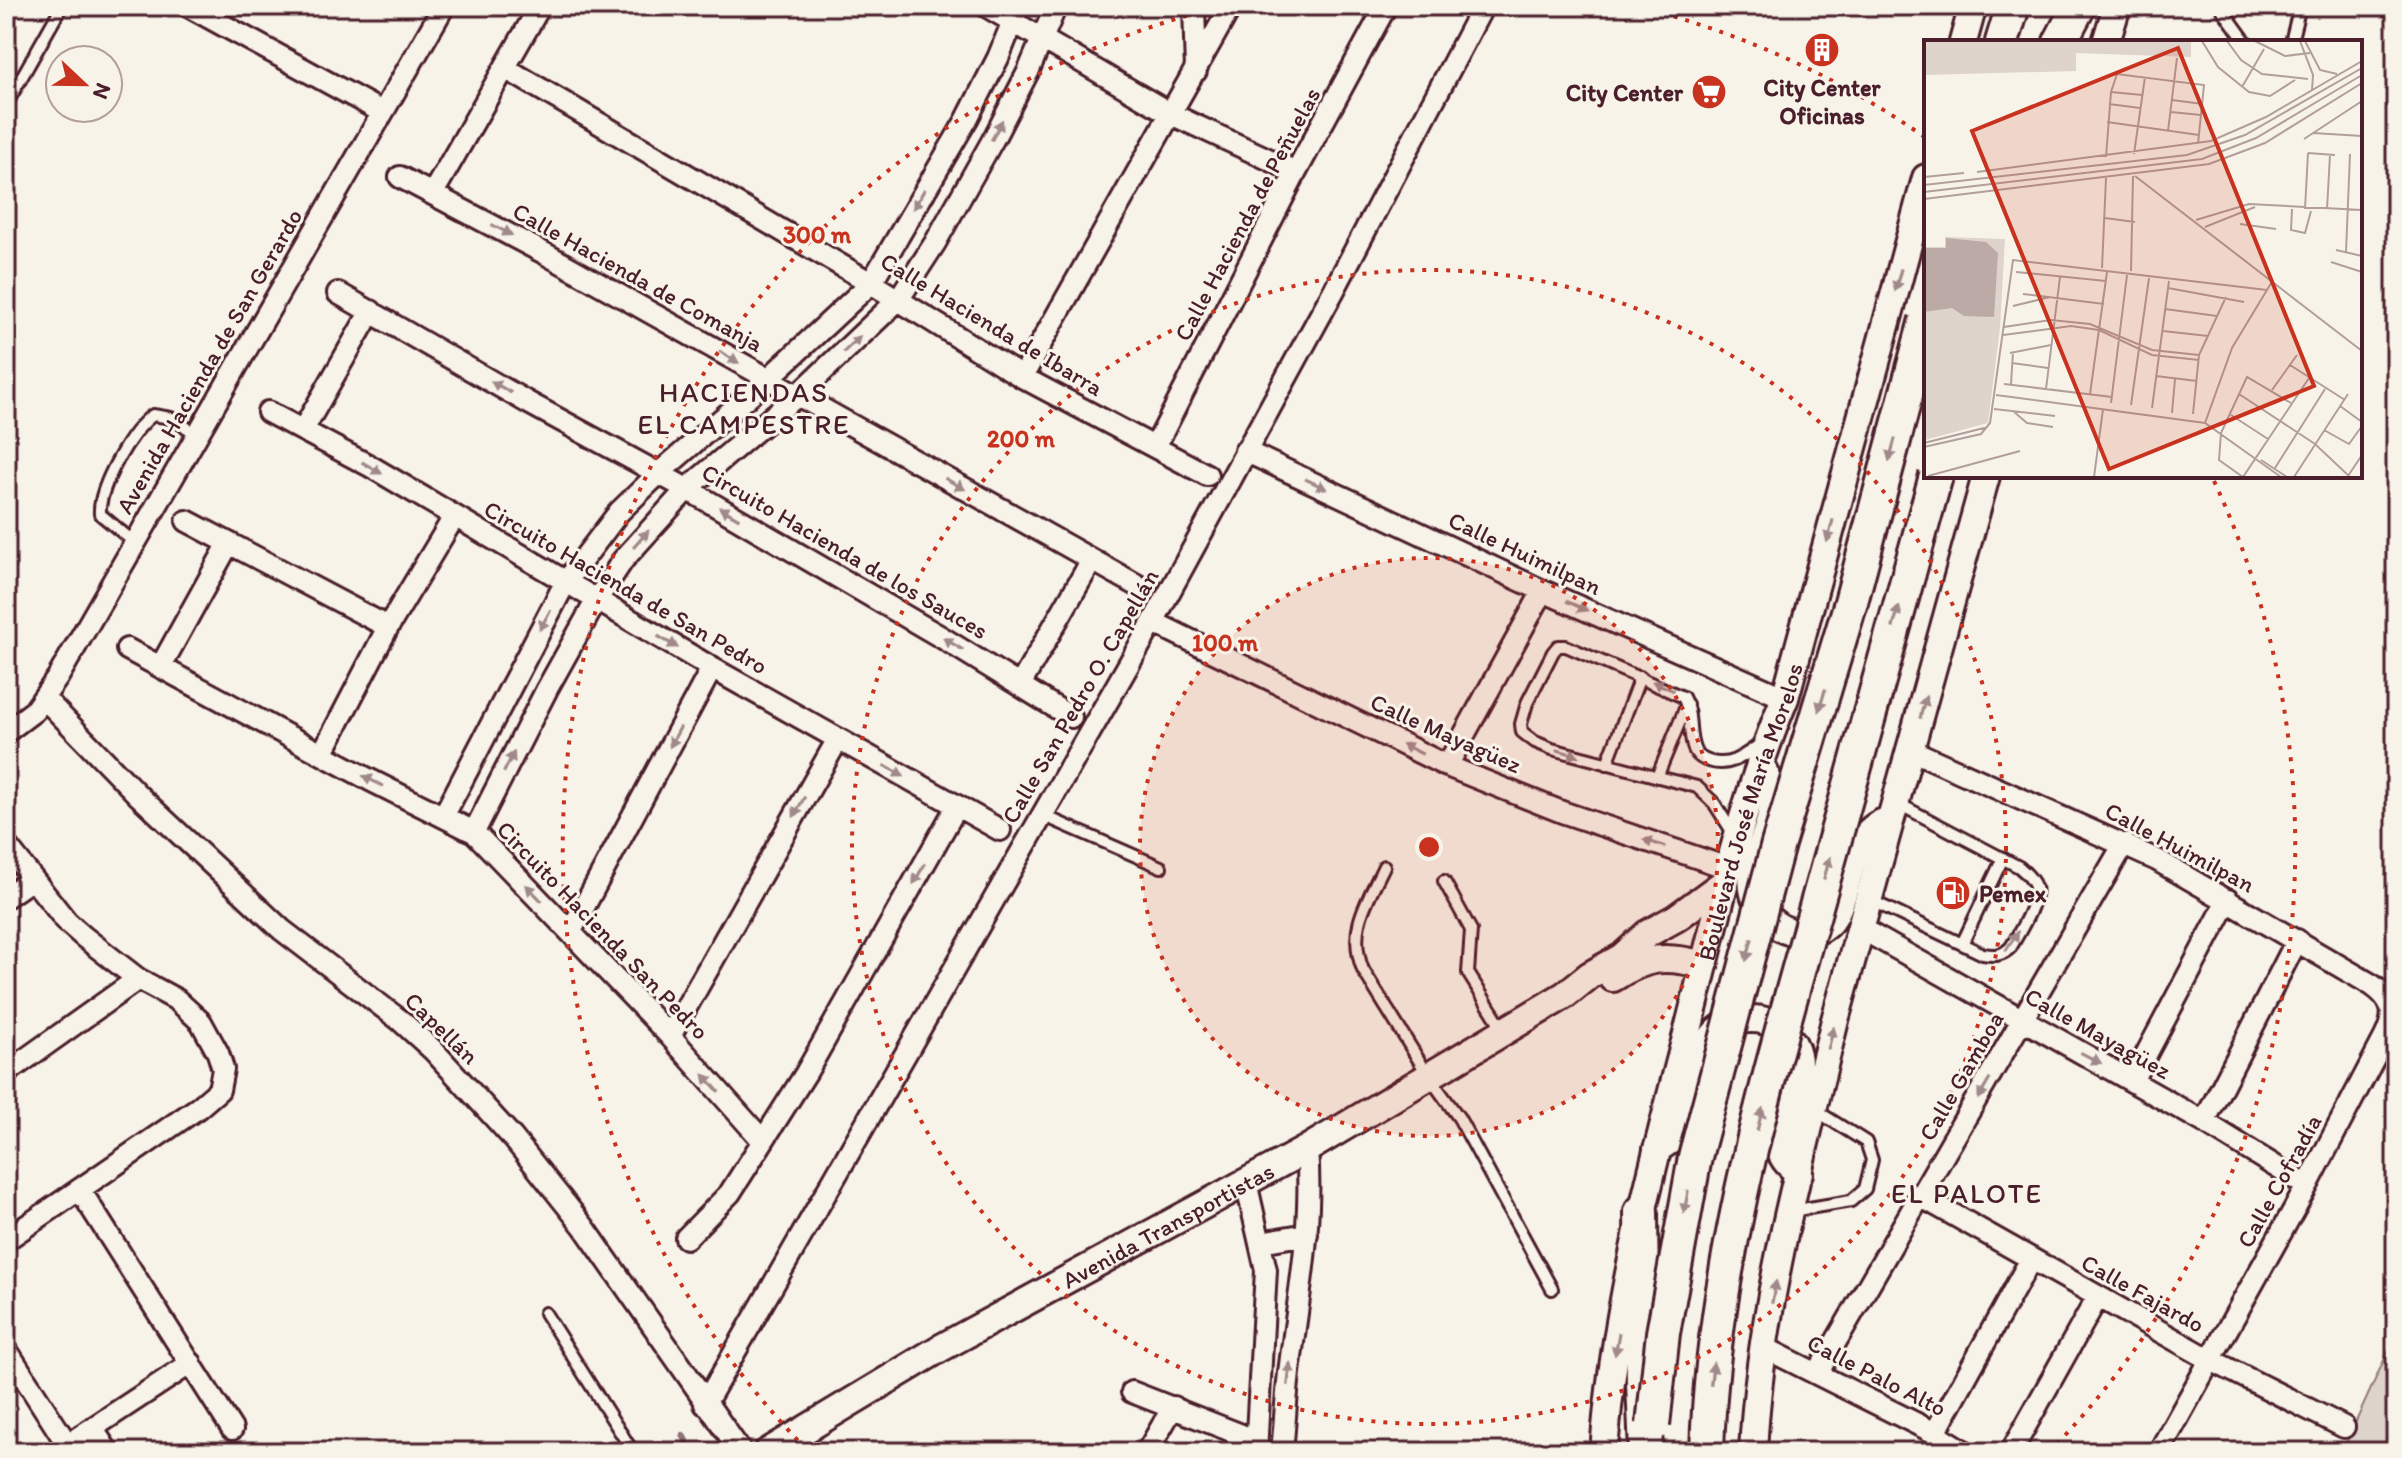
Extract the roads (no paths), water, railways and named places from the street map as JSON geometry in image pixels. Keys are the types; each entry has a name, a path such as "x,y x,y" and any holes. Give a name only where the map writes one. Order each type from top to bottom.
{"main road":[{"path":"2000,40 2003,6"},
{"path":"2001,40 2013,6"},
{"path":"2060,40 2068,6"},
{"path":"2060,40 2079,6"},
{"name":"Boulevard José María Morelos","path":"1651,1443 1665,1319 1699,1142 1778,844 1851,602 1924,328"},
{"path":"1707,1452 1708,1408 1727,1253 1780,1034 1935,478"},
{"path":"1641,1212 1643,1383 1651,1443"}],"street":[{"path":"188,6 382,112"},
{"name":"Avenida Hacienda de San Gerardo","path":"13,727 44,698 444,6"},
{"path":"433,193 540,6"},
{"path":"986,6 1016,14 1043,38 1171,114 1296,172"},
{"path":"474,832 547,689 596,601 623,560 687,489 798,395 898,300 935,243 995,136 1056,6"},
{"path":"1194,6 1196,71"},
{"path":"1022,377 1231,6"},
{"name":"Calle Hacienda de Peñuelas","path":"1155,447 1296,172 1386,6"},
{"name":"Calle San Pedro O. Capellán","path":"705,1404 1153,622 1333,292 1483,6"},
{"path":"1964,40 1973,6"},
{"path":"2107,40 2117,6"},
{"path":"444,815 565,583 619,512 871,283 967,119 1016,14"},
{"name":"Calle Hacienda de Ibarra","path":"505,68 871,283 1022,377 1207,475"},
{"name":"Calle Hacienda de Comanja","path":"400,177 665,320 1144,589"},
{"name":"Boulevard José María Morelos","path":"1604,1452 1614,1361 1641,1212 1727,875 1764,751 1785,698 1924,185"},
{"name":"Circuito Hacienda de los Sauces","path":"338,293 527,402 687,489 1071,717"},
{"path":"303,430 371,311"},
{"name":"Circuito Hacienda de San Pedro","path":"268,412 1000,830"},
{"name":"Calle Huimilpan","path":"1245,451 1543,591 1785,698"},
{"path":"1753,1452 1763,1347 1789,1211 1835,1020 1985,478"},
{"path":"322,754 388,627 454,517"},
{"path":"187,521 388,627"},
{"path":"161,666 229,543"},
{"path":"1020,685 1092,560"},
{"path":"1447,766 1543,591"},
{"name":"Calle Mayagüez","path":"1153,622 1447,766 1727,875"},
{"name":"Circuito Hacienda San Pedro","path":"127,649 474,832 670,1036 763,1141"},
{"path":"571,931 712,668"},
{"name":"Capellán","path":"44,698 138,795 282,930 401,1021 433,1050 513,1138 584,1227 741,1452"},
{"path":"670,1036 838,739"},
{"name":"Calle Huimilpan","path":"1911,750 2124,844 2228,900 2383,993 2391,1002 2391,1025"},
{"path":"1764,751 1773,804 1752,876 1756,904 1774,925 1789,932 1814,932 1828,921 1841,902 1856,850 1865,833 1893,812"},
{"path":"686,1238 730,1193 806,1073 957,806"},
{"name":"Calle Gamboa","path":"1817,1374 2124,844"},
{"path":"6,845 76,930 106,957 177,1000 201,1022 215,1046 223,1069 219,1090 198,1108 6,1240"},
{"name":"Avenida Transportistas","path":"780,1449 939,1349 1307,1149 1565,995 1590,975 1622,957 1647,934 1676,918 1727,875"},
{"path":"6,897 32,879"},
{"path":"2132,1081 2228,900"},
{"name":"Calle Mayagüez","path":"1862,929 2204,1122 2307,1186"},
{"path":"2204,1122 2297,940"},
{"name":"Avenida Transportistas","path":"1565,995 1609,980 1643,961 1674,957 1704,965"},
{"path":"6,1073 138,979"},
{"path":"1657,1149 1671,1141 1683,1127 1704,1050 1722,1030 1732,1024 1742,1019 1764,1019 1787,1034 1798,1049 1799,1066 1779,1146 1786,1162 1799,1173"},
{"name":"Calle Cofradía","path":"2159,1452 2307,1186 2391,1025"},
{"path":"1282,1452 1289,1369 1307,1234 1310,1188 1307,1149"},
{"path":"1132,1392 1173,1407 1256,1446 1266,1270 1246,1182"},
{"path":"80,1190 232,1429"},
{"name":"Calle Fajardo","path":"1922,1197 2097,1298 2344,1427"},
{"path":"1261,1242 1307,1234"},
{"path":"1935,1433 2031,1259"},
{"path":"2011,1452 2097,1298"},
{"name":"Calle Palo Alto","path":"1763,1347 1935,1433 1966,1452"},
{"path":"6,1349 62,1448 191,1363"},
{"path":"1147,1452 1173,1407"},
{"path":"92,1428 108,1452"}],"lane":[{"path":"6,105 62,6"},
{"path":"2220,6 2245,40"},
{"path":"2292,40 2300,6"},
{"path":"135,543 100,514 102,495 124,452 136,432 153,415 171,418 197,434"},
{"path":"1737,839 1705,793 1685,782 1552,749 1526,737 1521,724 1527,703 1553,652 1558,646 1572,647 1683,697 1687,704 1693,746 1702,759 1720,763 1764,751"},
{"path":"1607,764 1640,677"},
{"path":"1657,777 1687,704"},
{"path":"1870,900 1983,954 1996,956 2011,947 2036,897 2035,887 2019,867 1893,812"},
{"path":"1042,815 1161,867"},
{"path":"1962,944 2003,858"},
{"path":"1384,866 1359,920 1357,954 1386,1010 1459,1118 1552,1289"},
{"path":"1444,881 1471,930 1468,973 1504,1030"},
{"path":"1789,1211 1851,1201 1865,1189 1872,1160 1866,1142 1814,1109"},
{"path":"545,1313 633,1452"}],"waterway":[{"path":"683,1435 692,1452"}],"place":[{"name":"City Center Oficinas","path":"1822,50"},
{"name":"City Center","path":"1709,92"},
{"name":"Pemex","path":"1953,893"}],"district":[{"name":"HACIENDAS EL CAMPESTRE","path":"744,408"},
{"name":"EL PALOTE","path":"1967,1193"}]}
